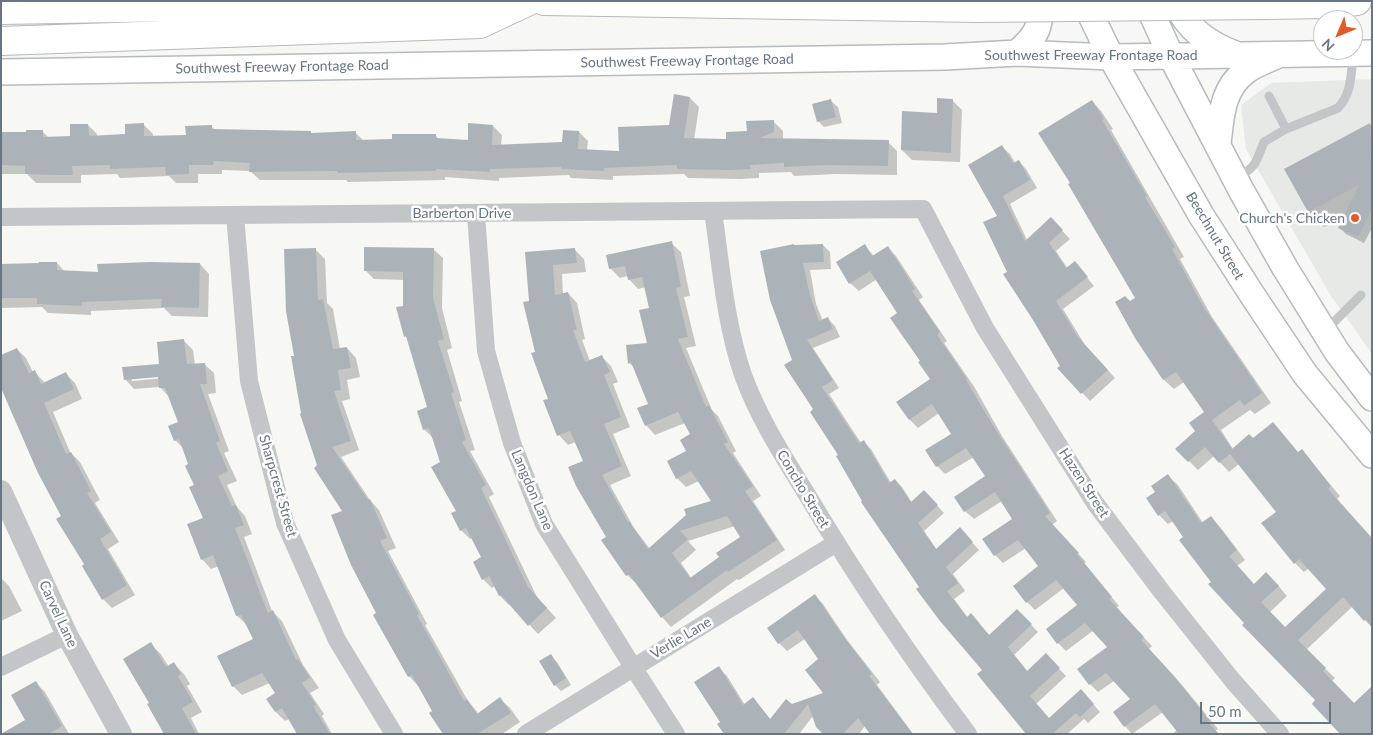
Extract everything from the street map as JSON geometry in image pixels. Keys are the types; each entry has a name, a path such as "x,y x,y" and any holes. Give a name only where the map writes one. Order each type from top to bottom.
{"highway":[{"path":"1,10 520,1"},
{"path":"1,41 480,24 529,1"},
{"path":"544,1 978,8 1327,4 1357,1"}],"main road":[{"path":"1017,53 1030,41 1040,24 1041,1"},
{"name":"Beechnut Street","path":"1084,1 1111,57 1201,215 1250,294 1305,374 1372,455"},
{"path":"1146,1 1171,56 1285,268 1331,341 1372,398"},
{"path":"1175,1 1180,14 1196,33 1216,46 1238,55"},
{"name":"Southwest Freeway Frontage Road","path":"1,72 927,57 1017,53 1111,57 1313,54"},
{"path":"1218,144 1221,112 1227,93 1246,71 1277,55"},
{"path":"1305,374 1331,341"}],"street":[{"name":"Barberton Drive","path":"1,217 923,209"},
{"name":"Hazen Street","path":"923,209 985,328 1095,503 1168,600 1233,681 1280,734"},
{"name":"Concho Street","path":"713,211 729,327 743,375 769,432 836,543 921,671 968,734"},
{"name":"Langdon Lane","path":"476,214 486,351 512,443 544,524 676,734"},
{"name":"Sharpcrest Street","path":"236,215 249,381 285,523 337,640 394,734"},
{"name":"Carvel Lane","path":"1,490 67,635 121,734"},
{"name":"Verlie Lane","path":"526,734 836,543"},
{"path":"1,667 67,635"}],"lane":[{"path":"1236,180 1251,169 1258,160 1264,142 1286,129 1338,108 1344,102 1360,60"},
{"path":"1268,96 1286,129"},
{"path":"1331,341 1361,295"}],"shaded area":[{"path":"1372,79 1372,354 1331,296 1246,149 1241,105 1271,83"}],"building":[{"path":"674,94 690,97 684,138 726,139 726,132 747,131 746,121 774,120 774,132 760,138 889,140 888,166 826,165 784,167 784,163 750,165 751,169 730,170 677,169 677,165 604,168 604,171 561,169 561,167 490,169 490,172 436,169 436,171 338,173 337,171 249,172 250,163 213,161 214,165 189,165 189,174 166,175 165,167 110,169 110,165 72,166 73,175 51,175 25,174 25,166 1,165 1,132 43,130 43,137 70,136 70,124 88,124 89,136 125,134 125,124 144,123 144,136 186,135 185,126 212,125 212,129 311,131 311,133 356,131 356,140 392,139 392,134 436,134 436,138 468,140 468,123 493,125 492,145 562,142 563,130 579,131 578,149 619,151 618,127 669,125"},
{"path":"937,98 953,99 951,153 901,150 902,111 937,113"},
{"path":"831,99 836,117 817,122 812,104"},
{"path":"1092,100 1147,196 1145,197 1175,247 1172,249 1203,306 1262,393 1244,406 1240,400 1212,420 1232,449 1249,434 1253,438 1273,422 1298,452 1302,449 1331,486 1328,489 1372,538 1372,627 1364,621 1343,597 1298,640 1326,668 1323,671 1354,703 1372,686 1372,734 1340,734 1312,704 1315,700 1242,625 1244,623 1208,584 1211,582 1179,540 1183,537 1165,511 1158,516 1146,498 1155,492 1151,486 1168,474 1201,523 1211,516 1237,550 1229,556 1254,584 1266,572 1279,586 1261,602 1285,627 1326,589 1299,559 1294,564 1261,523 1276,512 1230,454 1219,463 1205,447 1188,462 1175,449 1195,431 1189,423 1204,412 1176,372 1163,380 1135,338 1115,302 1125,296 1130,301 1135,298 1068,184 1070,183 1038,133"},
{"path":"1370,123 1372,209 1358,237 1338,228 1359,185 1308,212 1284,169"},
{"path":"1002,145 1013,163 1019,160 1030,180 1003,196 1025,241 1051,217 1063,230 1049,243 1066,268 1075,261 1088,277 1056,301 1077,336 1108,370 1081,394 1057,368 1060,366 1003,274 1007,272 983,222 997,216 968,165"},
{"path":"672,241 681,287 676,288 688,337 678,339 706,407 709,405 728,442 724,444 753,486 745,491 777,540 728,572 727,570 661,618 629,574 626,576 601,540 606,537 576,486 568,467 583,461 570,431 557,436 543,400 548,399 531,353 535,352 523,302 529,301 525,252 575,248 577,263 553,265 555,295 568,292 577,330 573,330 585,362 602,355 610,372 604,375 621,417 604,424 622,466 602,475 628,522 648,549 686,515 684,509 711,501 691,471 676,479 667,461 686,451 680,440 690,434 678,412 645,426 637,408 648,404 631,362 628,364 626,345 647,343 639,310 649,308 642,277 628,280 625,266 609,269 606,255","holes":["727,516 740,537 716,553 719,557 690,578 672,553 688,539 680,531"]},
{"path":"794,244 823,244 824,262 803,263 810,295 819,321 828,317 833,329 807,340 833,380 822,387 859,443 864,440 889,483 895,479 911,502 924,490 938,505 918,523 936,549 960,527 973,542 946,567 958,583 947,591 967,617 971,613 989,635 1017,609 1032,624 1008,647 1027,671 1046,653 1060,668 1030,696 1049,718 1081,689 1094,704 1080,717 1076,713 1052,734 1026,734 977,674 982,670 940,621 916,589 919,587 861,502 836,456 838,455 810,412 813,409 784,365 792,360 770,300 760,251"},
{"path":"865,244 872,256 888,246 915,289 912,291 940,332 937,335 967,379 994,427 1050,513 1045,516 1079,553 1077,554 1112,597 1109,599 1144,637 1141,640 1174,676 1219,734 1179,734 1155,704 1124,727 1113,712 1130,699 1106,673 1089,685 1077,669 1107,647 1085,623 1057,644 1046,629 1077,605 1056,580 1026,603 1013,586 1038,566 1018,540 994,556 982,539 1012,519 995,492 964,512 954,497 985,476 966,448 936,467 925,450 951,434 932,404 909,420 896,402 930,379 918,362 920,361 890,318 897,313 870,271 849,284 836,262"},
{"path":"364,247 434,248 433,298 444,339 438,341 454,392 451,393 466,440 462,442 486,485 481,488 528,587 547,608 528,626 501,595 499,596 489,576 482,580 473,562 481,557 466,528 460,531 451,513 456,511 431,467 440,462 429,428 423,430 417,411 427,407 396,307 403,306 403,272 364,271"},
{"path":"316,248 318,300 323,299 333,349 347,347 351,368 338,370 341,390 334,391 351,441 332,447 368,500 370,499 387,538 380,541 419,614 417,615 464,701 467,699 477,714 500,697 511,713 477,734 443,734 429,713 432,711 412,675 408,677 373,615 376,613 351,565 331,515 342,511 314,468 317,465 300,414 291,356 294,356 286,311 284,249"},
{"path":"57,262 57,270 98,272 97,264 200,263 199,308 161,307 162,299 82,302 82,306 37,304 37,298 1,298 1,264"},
{"path":"184,339 187,364 205,363 207,384 200,384 220,441 216,443 228,471 218,476 232,506 236,505 244,525 235,528 268,613 273,610 296,660 298,659 310,678 302,683 316,705 313,706 330,734 297,734 282,708 275,712 266,699 275,693 262,673 232,687 217,656 253,639 241,615 236,616 213,555 201,560 187,524 203,518 189,487 194,485 185,466 188,464 179,439 174,441 168,426 178,422 165,388 159,388 158,377 124,380 122,367 159,364 157,342"},
{"path":"17,348 29,373 35,370 41,384 66,372 74,389 44,403 66,454 71,452 91,491 87,493 111,532 100,539 127,585 102,600 82,566 84,564 56,519 61,516 38,473 1,388 1,355"},
{"path":"815,594 872,674 869,676 913,734 870,734 858,718 843,734 823,734 816,727 808,704 784,734 724,734 717,724 720,722 694,682 719,666 743,705 753,697 770,719 786,699 792,704 823,693 805,670 818,659 798,630 778,644 767,628"},
{"path":"151,642 166,667 174,662 181,674 178,676 193,702 182,708 196,734 164,734 147,704 149,703 123,659"},
{"path":"551,654 566,678 554,686 539,661"},
{"path":"36,681 62,726 49,734 1,734 25,720 11,695"}],"place":[{"name":"Church's Chicken","path":"1355,218"}]}
